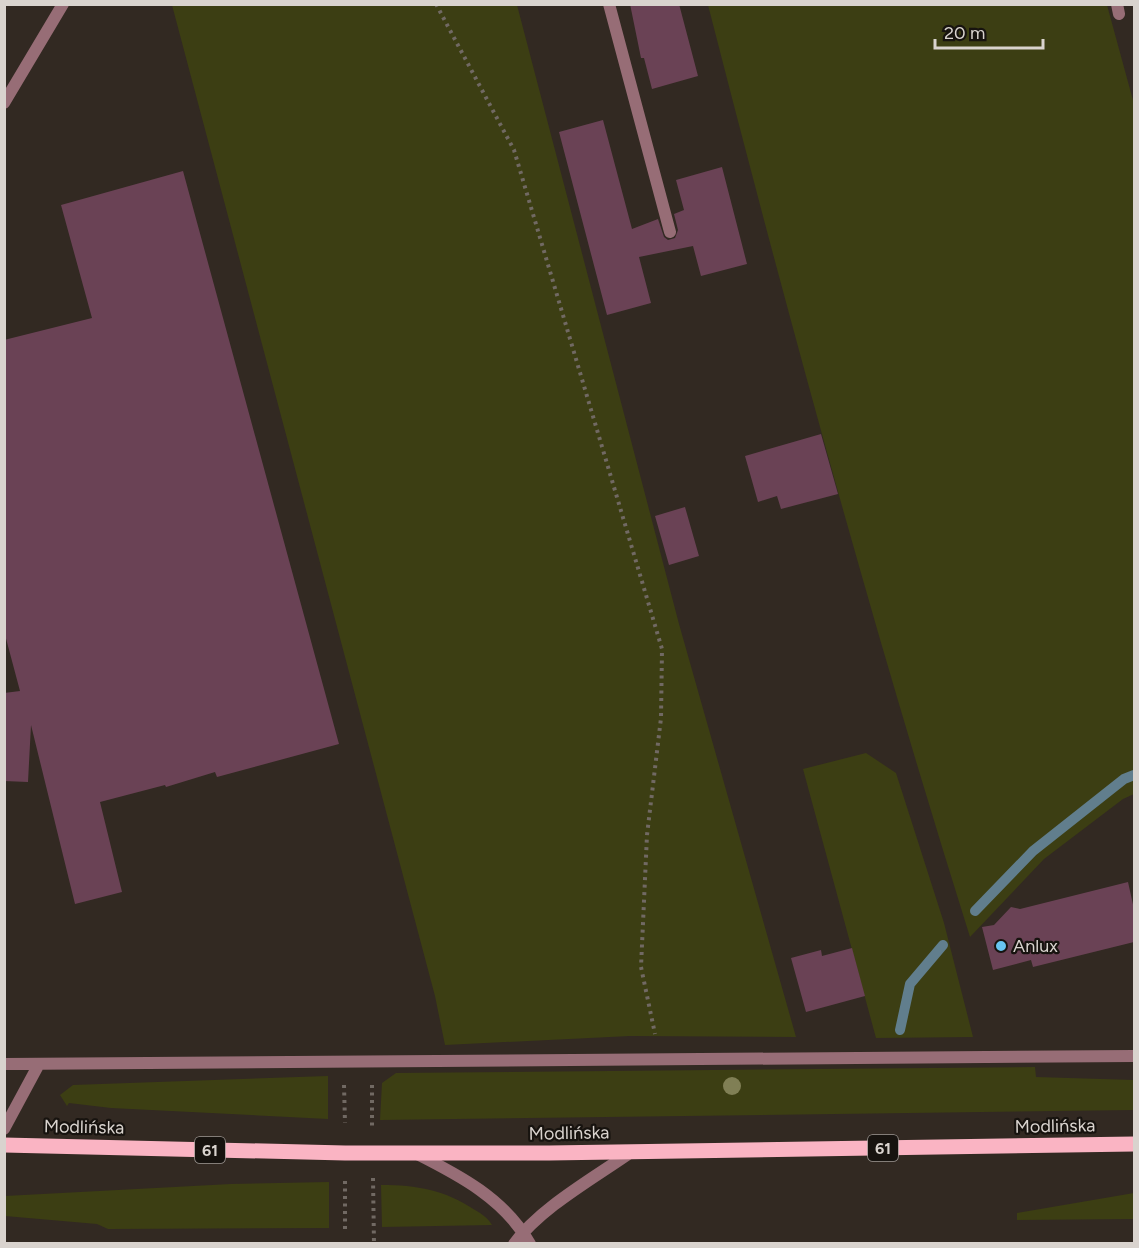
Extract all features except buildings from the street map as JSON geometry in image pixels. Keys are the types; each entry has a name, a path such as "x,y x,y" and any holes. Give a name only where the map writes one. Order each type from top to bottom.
{"main road":[{"name":"Modlińska","path":"4,1145 415,1153 1134,1144"}],"street":[{"path":"4,103 63,4"},
{"path":"609,4 670,232"},
{"path":"4,1065 1134,1056"},
{"path":"4,1129 39,1064"},
{"path":"514,1244 523,1231 631,1152"},
{"path":"415,1153 461,1176 484,1192 523,1231 530,1244"}],"path":[{"path":"436,4 514,150 662,649 661,718 647,835 641,967 651,1026 665,1060"},
{"path":"371,1062 372,1124"},
{"path":"344,1063 345,1124"},
{"path":"345,1181 345,1232"},
{"path":"373,1181 374,1244"}],"shaded area":[{"path":"172,5 517,5 679,624 796,1037 630,1036 445,1045 435,996"},
{"path":"708,5 1107,5 1134,104 1134,794 1123,799 1044,859 970,937 899,705 833,472"},
{"path":"866,753 896,773 944,923 973,1037 876,1038 803,769"},
{"path":"1035,1067 1036,1077 1134,1080 1134,1110 380,1120 382,1083 396,1073"},
{"path":"328,1076 328,1119 111,1108 69,1103 67,1106 60,1095 73,1085"},
{"path":"329,1182 329,1228 108,1229 97,1224 5,1216 5,1196 231,1184"},
{"path":"381,1185 407,1186 442,1193 480,1213 492,1225 382,1227"},
{"path":"1134,1193 1134,1219 1017,1220 1017,1213"}],"waterway":[{"path":"975,911 1033,851 1124,779 1134,775"},
{"path":"900,1030 910,984 943,945"}],"place":[{"name":"Anlux","path":"1001,946"}]}
